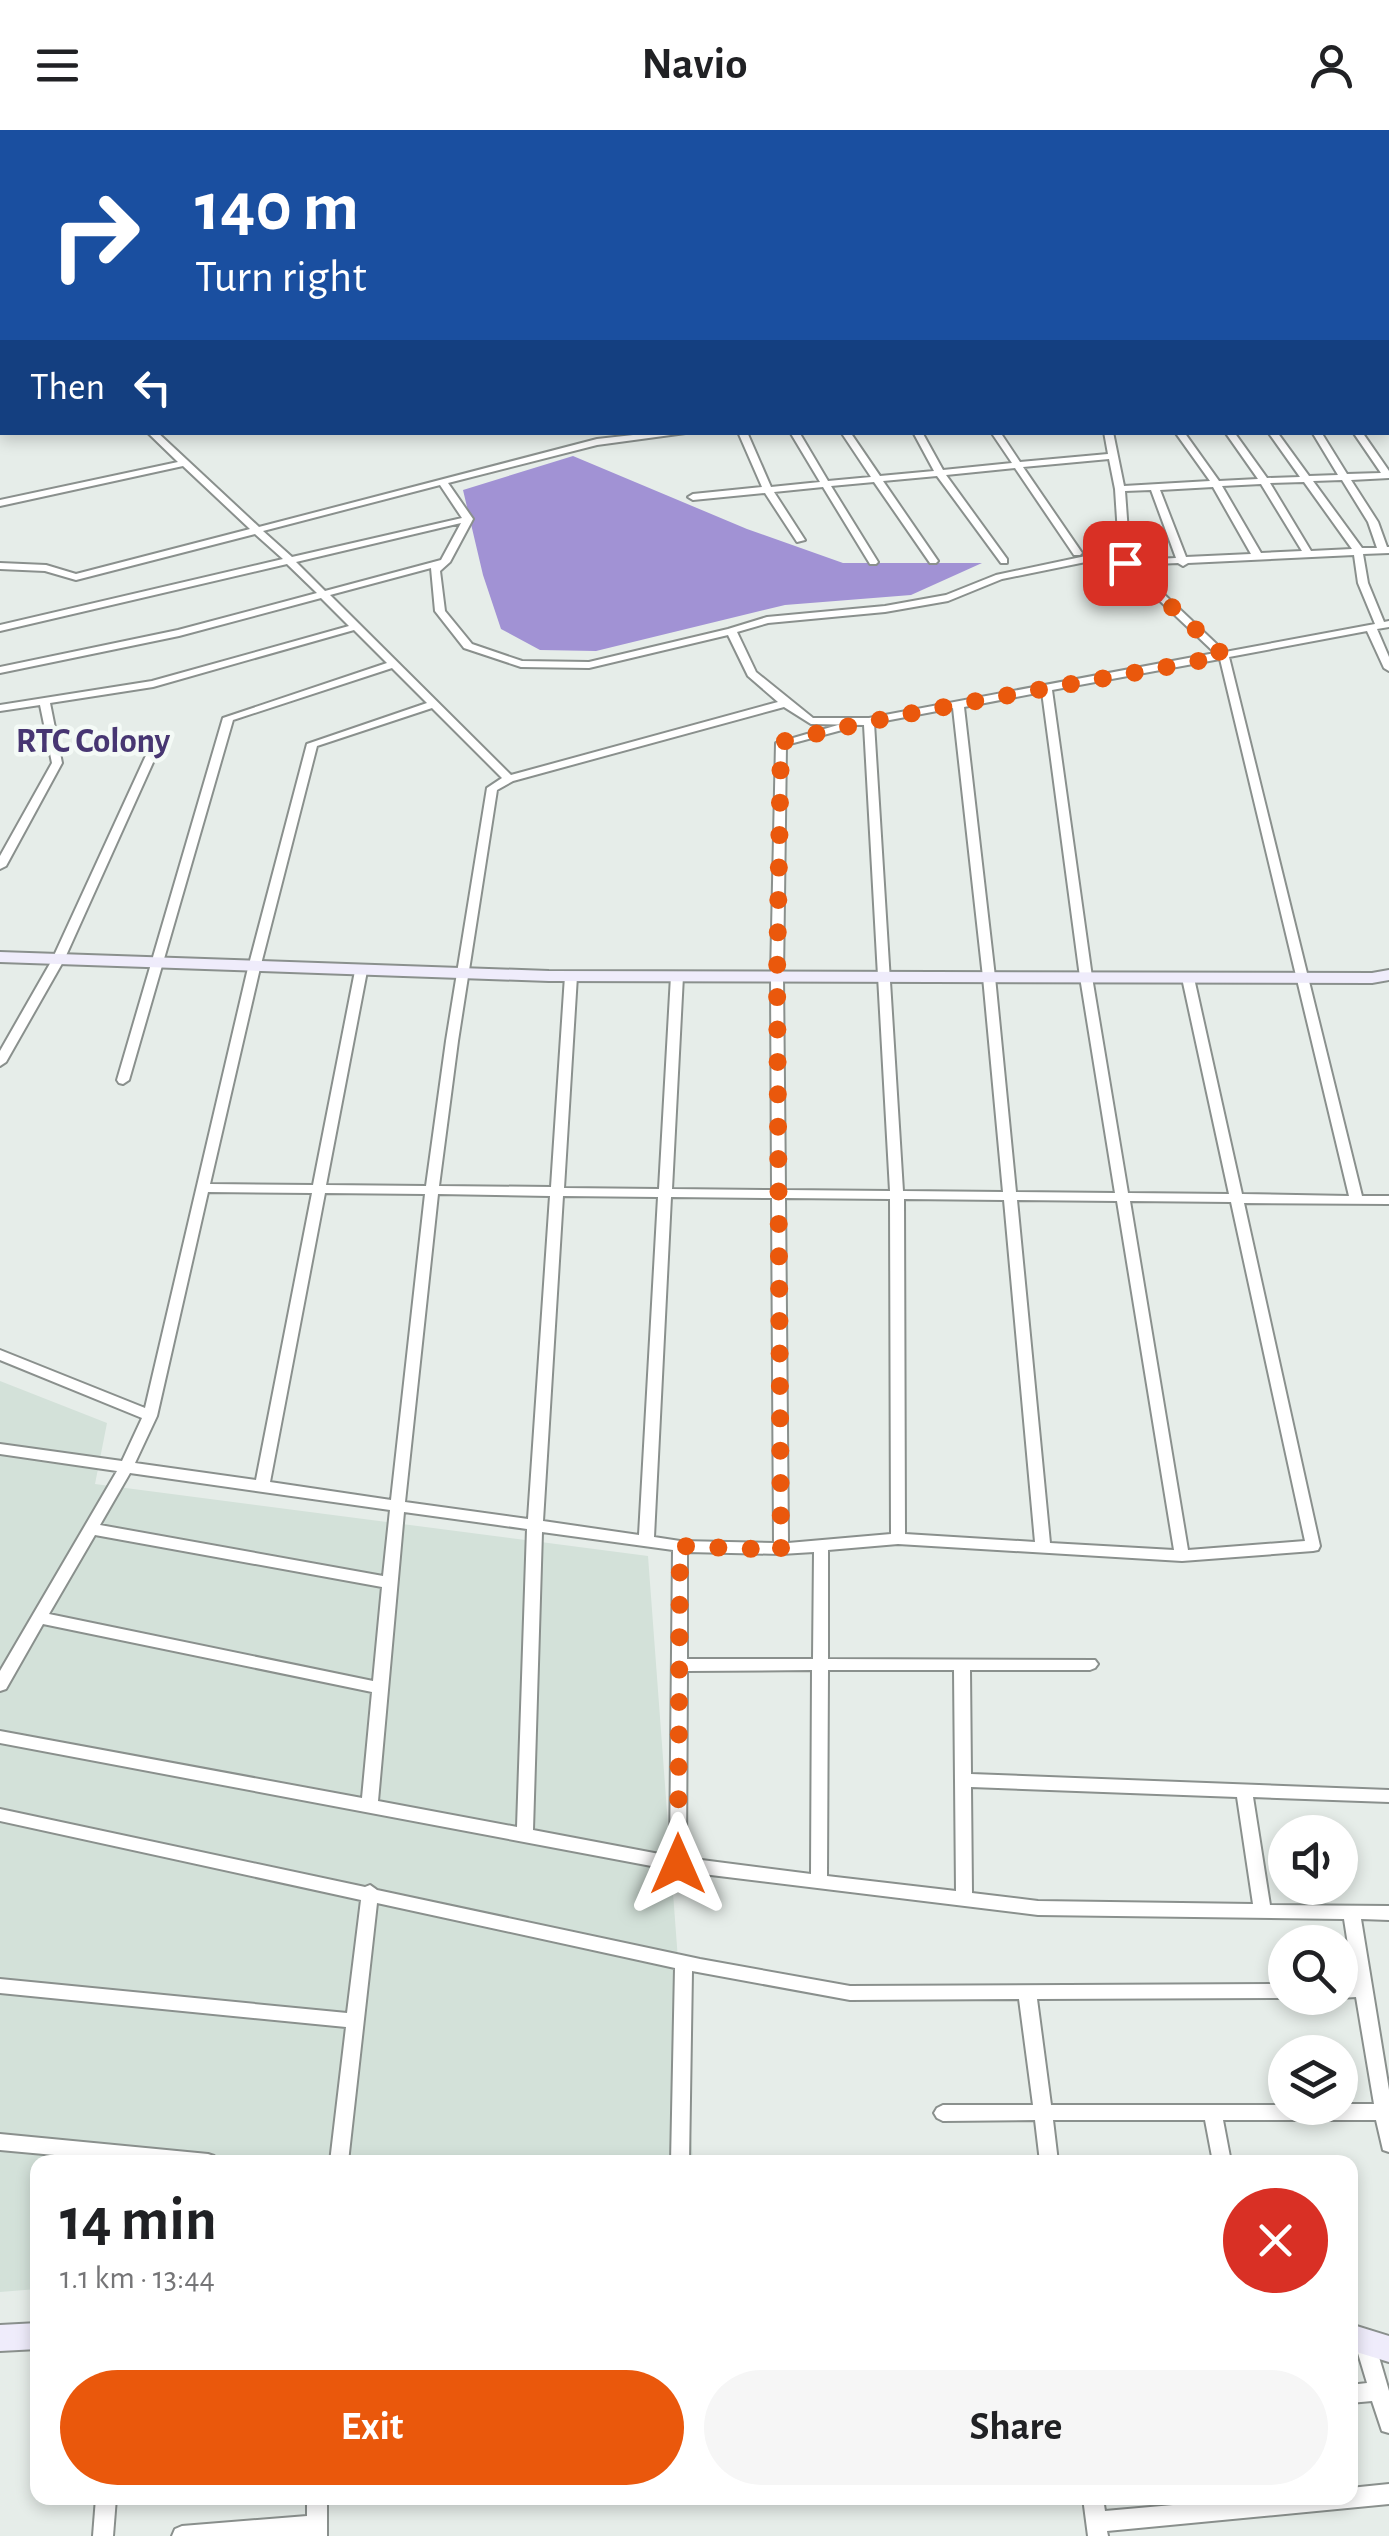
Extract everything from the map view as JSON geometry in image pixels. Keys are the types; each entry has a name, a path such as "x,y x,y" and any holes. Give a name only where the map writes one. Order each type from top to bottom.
{"street":[{"path":"155,435 290,561 509,779"},
{"path":"0,566 46,568 76,576 597,442 661,435"},
{"path":"743,435 768,490 800,540"},
{"path":"796,435 873,562"},
{"path":"847,435 933,561"},
{"path":"918,435 940,473 1004,561"},
{"path":"997,435 1077,553"},
{"path":"1108,435 1120,489 1124,557 1224,656 1357,1200"},
{"path":"1181,435 1216,484 1258,558"},
{"path":"1232,435 1308,554"},
{"path":"1274,435 1358,550 1363,583 1380,626 1389,668"},
{"path":"468,518 446,562 435,570 440,611 468,646 522,664 589,665 766,620 885,609 948,598 999,577 1124,557 1183,563 1386,550 1346,476 1318,435"},
{"path":"1359,435 1388,475"},
{"path":"693,497 1112,456"},
{"path":"1373,456 1389,458"},
{"path":"0,503 186,463"},
{"path":"1120,489 1388,475"},
{"path":"443,483 468,518"},
{"path":"1154,487 1183,563"},
{"path":"0,628 468,518"},
{"path":"0,670 180,633 446,562"},
{"path":"1380,626 1389,636"},
{"path":"781,1550 777,976 781,742 869,720 1380,626"},
{"path":"0,708 154,684 355,627"},
{"path":"731,631 752,674 811,721 869,720"},
{"path":"123,1080 228,718 393,664"},
{"path":"1047,690 1086,977 1182,1556"},
{"path":"0,866 57,763 44,700"},
{"path":"369,1806 396,1505 459,974 492,788 509,779 786,703"},
{"path":"958,703 989,977 1043,1546"},
{"path":"0,1685 127,1466 150,1416 254,968 312,744 432,704"},
{"path":"869,720 897,1196 898,1539"},
{"path":"0,1062 58,960 159,738"},
{"path":"0,957 571,976 1389,975"},
{"path":"262,1486 361,971"},
{"path":"525,1835 536,1526 571,976"},
{"path":"646,1541 677,976"},
{"path":"0,1449 680,1546 781,1550 898,1539 1182,1556 1314,1546 1188,978"},
{"path":"204,1188 1389,1200"},
{"path":"0,1355 150,1416"},
{"path":"90,1530 389,1583"},
{"path":"678,1864 680,1546"},
{"path":"819,1881 821,1546"},
{"path":"39,1618 380,1688"},
{"path":"962,1664 964,1899"},
{"path":"679,1665 1090,1664"},
{"path":"0,1737 678,1864 1038,1908 1389,1914"},
{"path":"963,1780 1389,1796"},
{"path":"1244,1790 1264,1912"},
{"path":"0,1815 684,1962 850,1993 1268,1991"},
{"path":"340,2155 370,1892"},
{"path":"1350,1913 1389,2144"},
{"path":"680,2155 684,1962"},
{"path":"0,1986 355,2021"},
{"path":"1358,1990 1363,1990"},
{"path":"1027,1992 1049,2155"},
{"path":"943,2113 1384,2112"},
{"path":"1213,2113 1221,2155"},
{"path":"0,2142 135,2155"},
{"path":"0,2338 30,2336"},
{"path":"1368,2342 1389,2424"},
{"path":"1358,2393 1379,2391"},
{"path":"1358,2498 1389,2494"},
{"path":"103,2536 105,2505"},
{"path":"1097,2529 1297,2505"},
{"path":"182,2536 317,2530"}],"shaded area":[{"path":"573,456 747,529 843,563 982,563 911,595 785,605 596,651 540,650 501,629 483,575 463,490"},
{"path":"0,1381 107,1423 95,1484 648,1556 692,2155 30,2155 30,2290 0,2292"}],"district":[{"name":"RTC Colony","path":"93,741"}],"route":[{"path":"678,1864 680,1546 781,1550 777,976 781,742 869,720 1224,656 1125,563"}]}
